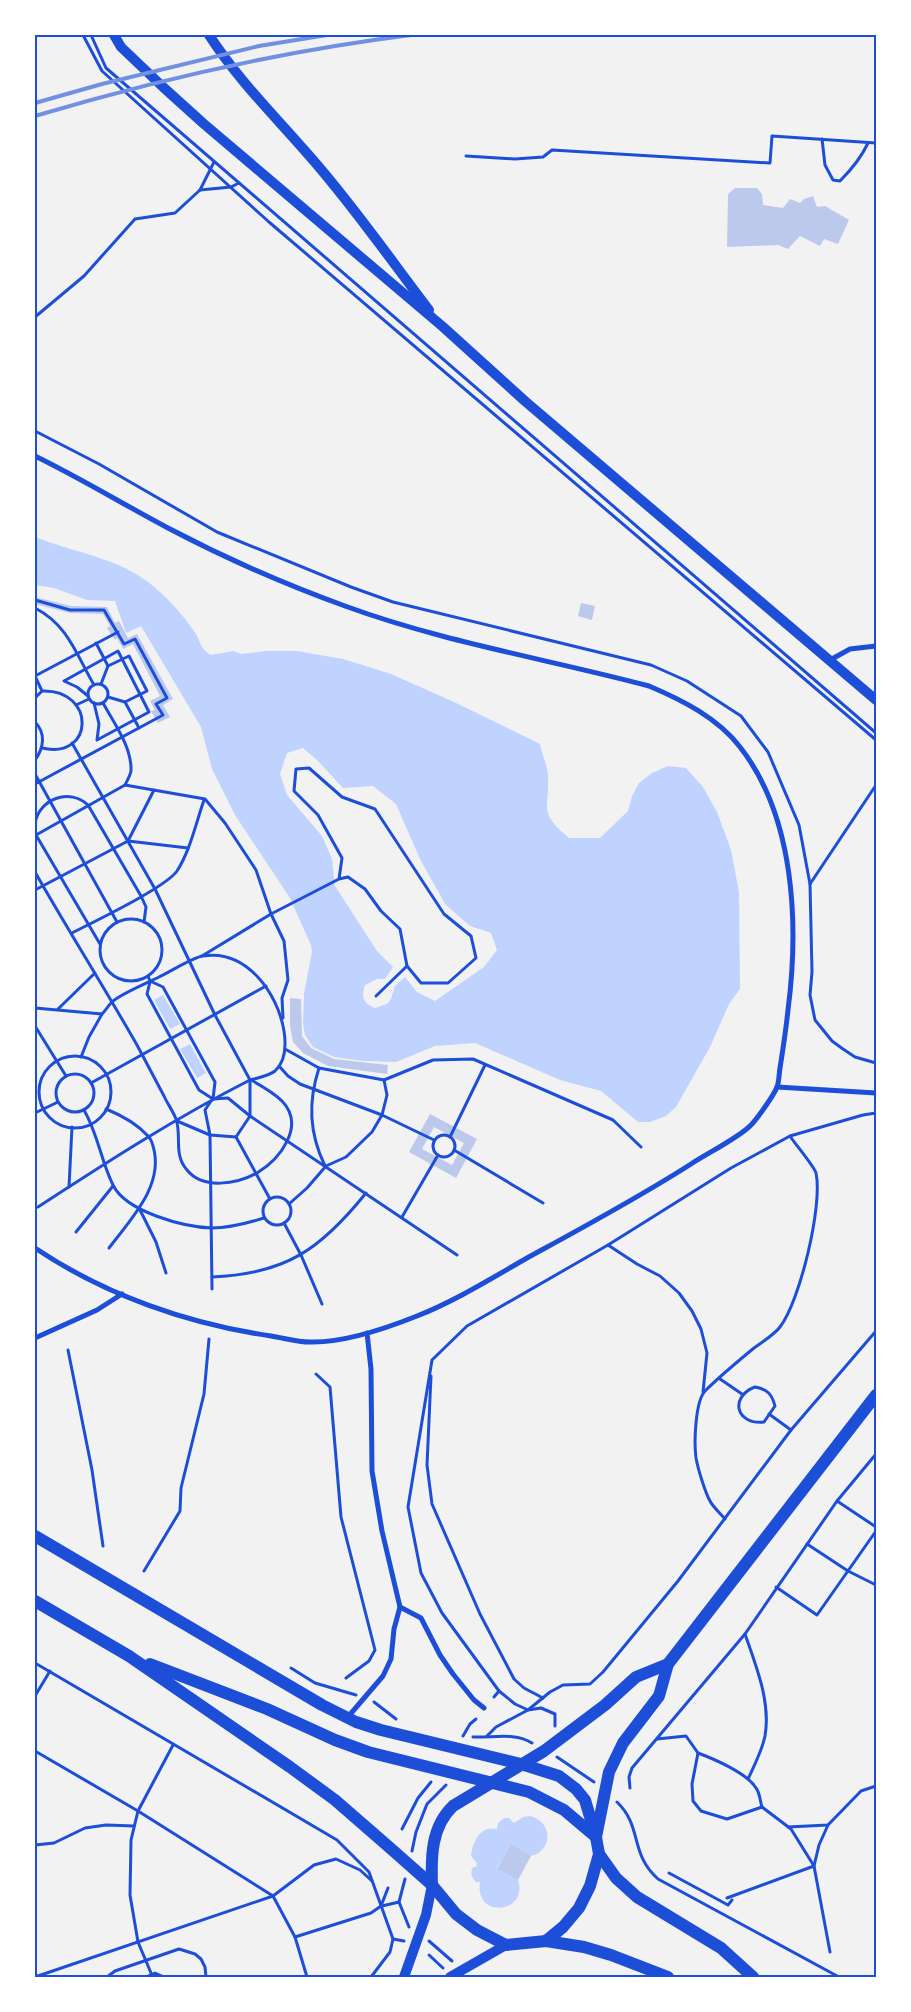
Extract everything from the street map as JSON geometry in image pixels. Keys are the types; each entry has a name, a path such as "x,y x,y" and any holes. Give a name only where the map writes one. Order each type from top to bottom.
{"main road":[{"path":"114,35 122,47 163,88 442,326 526,402 876,700"},
{"path":"209,35 253,94 324,173 442,326"},
{"path":"596,1837 609,1772 623,1743 659,1696 668,1664 876,1395"},
{"path":"35,1536 347,1718 406,1738 521,1764 559,1776 576,1789 585,1800 599,1854 616,1878 637,1897 721,1948 752,1977"},
{"path":"35,1601 129,1656 290,1767 335,1800 432,1886 456,1914 477,1930 506,1945"},
{"path":"129,1656 267,1709 335,1740 368,1752 529,1792 564,1810 596,1837"},
{"path":"404,1977 426,1915 432,1886 431,1863 434,1842 439,1823 444,1814 463,1798 492,1783 544,1751 605,1704 636,1677 668,1664"},
{"path":"546,1941 563,1927 578,1908 590,1886 599,1854"},
{"path":"450,1977 506,1945 546,1941 584,1947 612,1955 668,1977"}],"street":[{"path":"35,456 78,477 168,528 255,571 346,606 439,635 648,686 696,709 739,745 755,769 769,800 784,844 791,886 792,986 777,1087 750,1126 653,1188 500,1274 427,1311 367,1333 311,1342 249,1333 188,1318 122,1294 66,1268 35,1248"},
{"path":"830,660 850,649 876,646"},
{"path":"777,1087 876,1093"},
{"path":"35,1338 97,1310 122,1294"},
{"path":"347,1718 383,1676 390,1660 394,1629 400,1607 382,1531 372,1471 371,1369 367,1333"},
{"path":"400,1607 422,1618 440,1655 453,1674 474,1700 484,1708"}],"path":[{"path":"84,35 102,72 231,187 876,740"},
{"path":"90,35 106,68 876,734"},
{"path":"466,156 515,159 543,157 552,150 770,163 772,136 876,143"},
{"path":"822,139 826,165 833,180 840,181 861,158 868,143"},
{"path":"35,317 84,276 135,219 175,213 200,190 214,162"},
{"path":"200,190 231,187 239,183"},
{"path":"35,432 98,464 217,532 351,587 393,602 651,665 687,681 741,716 768,752 799,825 810,884 812,972 810,995 815,1020 832,1041 843,1049 855,1057 876,1063"},
{"path":"35,600 70,610 104,610 124,644 135,639 167,698 156,704 163,715 35,784"},
{"path":"35,608 47,614 61,627 72,642 76,654 94,685"},
{"path":"42,690 35,676 118,632"},
{"path":"96,643 108,666"},
{"path":"118,651 149,712 97,740 99,724 94,703 77,687 64,681 104,659 118,651"},
{"path":"101,684 108,666 130,656 147,691 124,702 108,697"},
{"path":"76,706 88,697 89,689 94,685 101,684 108,690 108,697 103,703"},
{"path":"35,698 42,690"},
{"path":"42,690 62,693 70,697 81,714 83,730 72,744 50,750 42,748"},
{"path":"124,702 139,728"},
{"path":"94,703 103,703"},
{"path":"35,835 125,785 131,773 130,759 103,703"},
{"path":"35,722 41,731 42,748 35,760"},
{"path":"72,744 155,888 215,1015 250,1080 250,1116 236,1137"},
{"path":"81,1057 89,1037 112,1001 202,956 271,914 290,906 337,880 348,877 365,889 380,911 400,929 407,966 421,983 448,983 476,958 471,936 444,914 375,809 342,797 309,768 296,769 294,791 318,815 342,858 337,880"},
{"path":"35,774 117,922"},
{"path":"38,1207 213,1098 274,1071 279,1066 285,1049 282,998 288,980 284,941 271,914 256,870 225,823 205,800 125,785"},
{"path":"810,884 876,785"},
{"path":"35,890 44,887 128,841 154,790"},
{"path":"35,823 42,808 61,796 72,796 88,805 141,896 146,907 144,922"},
{"path":"72,933 155,888 176,872 188,848 205,800"},
{"path":"35,830 35,835 100,944 102,962 113,976 130,981 148,976 160,962 162,953 161,943 152,927 144,922 126,919 117,922 106,931 100,944"},
{"path":"128,841 188,848"},
{"path":"35,872 112,1001 176,1120 180,1161 187,1171 196,1178 225,1183 242,1180 269,1164 282,1151 288,1141 291,1123 289,1112 283,1102 268,1090 250,1080"},
{"path":"202,956 222,956 238,962 255,974 266,986 277,1005 283,1024"},
{"path":"376,996 407,966"},
{"path":"58,1009 95,973"},
{"path":"148,976 150,982 147,994 199,1090 213,1098 228,1098 250,1116 457,1255"},
{"path":"150,982 163,987 215,1082 213,1098 205,1110 210,1135 212,1290"},
{"path":"91,1083 266,986"},
{"path":"35,1008 102,1014"},
{"path":"35,1026 66,1076"},
{"path":"285,1049 320,1068 384,1080 433,1060 474,1059 613,1120 641,1147"},
{"path":"65,1057 81,1057 96,1063 106,1075 111,1090 106,1109 98,1119 84,1127 72,1127 54,1121 43,1109 38,1094 41,1078 51,1065 65,1057"},
{"path":"450,1136 485,1064"},
{"path":"279,1066 288,1076 300,1084 382,1115 434,1140"},
{"path":"320,1068 312,1089 311,1108 314,1133 319,1152 326,1166"},
{"path":"76,1074 91,1083 94,1097 84,1110 75,1113 68,1112 58,1102 55,1092 57,1086 66,1076 76,1074"},
{"path":"289,1204 307,1188 326,1166 346,1157 372,1132 382,1115 387,1095 384,1080"},
{"path":"35,1113 58,1102"},
{"path":"106,1109 122,1116 150,1137 155,1153 155,1170 148,1193 109,1248"},
{"path":"84,1110 92,1123 113,1186 122,1197 139,1207 177,1223 212,1228 242,1225 264,1218"},
{"path":"554,1742 555,1714 541,1708 528,1710 515,1704 499,1691 442,1613 421,1573 408,1507 432,1360 467,1326 608,1245 731,1168 790,1136 863,1115 876,1114"},
{"path":"176,1120 210,1135 236,1137"},
{"path":"69,1187 72,1127"},
{"path":"440,1135 450,1136 454,1142 454,1150 449,1156 441,1157 433,1150 434,1140 440,1135"},
{"path":"703,1393 732,1366 780,1328 801,1284 813,1221 816,1198 816,1172 790,1136"},
{"path":"236,1137 270,1199"},
{"path":"454,1150 543,1202"},
{"path":"402,1217 438,1155"},
{"path":"76,1232 113,1186"},
{"path":"212,1277 230,1277 254,1272 277,1266 301,1255 326,1238 366,1193"},
{"path":"274,1197 282,1198 289,1204 290,1216 284,1223 275,1225 264,1218 264,1205 270,1199 274,1197"},
{"path":"139,1207 156,1242 166,1274"},
{"path":"284,1223 301,1255 322,1304"},
{"path":"608,1245 660,1276 679,1293 692,1311 700,1329 707,1353 703,1393 696,1429 696,1458 710,1502 725,1519"},
{"path":"486,1737 496,1727 528,1710 563,1685 590,1684 603,1672 678,1581 791,1430 876,1331"},
{"path":"144,1571 180,1511 181,1488 202,1404 209,1339"},
{"path":"68,1350 90,1460 103,1546"},
{"path":"432,1360 427,1465 432,1504 480,1614 514,1679 524,1688 543,1698"},
{"path":"316,1374 330,1387 341,1517 375,1650 369,1661 346,1678"},
{"path":"720,1379 742,1394"},
{"path":"755,1387 765,1389 773,1396 775,1406 769,1414 764,1422 753,1423 744,1418 739,1409 739,1399 745,1390 755,1387"},
{"path":"769,1414 791,1430"},
{"path":"630,1788 632,1768 745,1634 837,1501 876,1454"},
{"path":"837,1501 876,1527"},
{"path":"776,1587 817,1616 876,1531"},
{"path":"807,1544 848,1571 876,1585"},
{"path":"745,1634 758,1671 766,1710 765,1736 748,1779"},
{"path":"35,1663 337,1840 369,1872 393,1940 390,1952 371,1977"},
{"path":"35,1696 50,1671"},
{"path":"494,1697 499,1691"},
{"path":"460,1742 470,1724 476,1719"},
{"path":"656,1739 686,1736 698,1753 713,1758 748,1779 757,1788 762,1807 792,1830 814,1866 830,1952"},
{"path":"151,1973 138,1942 130,1895 131,1840 138,1811 173,1745"},
{"path":"35,1751 138,1811 273,1896 295,1937 307,1977"},
{"path":"698,1753 692,1784 693,1801 701,1811 727,1820 762,1807"},
{"path":"402,1829 418,1798 431,1782"},
{"path":"814,1866 819,1845 828,1825 861,1792 876,1786"},
{"path":"35,1845 54,1843 85,1828 106,1825 134,1826"},
{"path":"788,1827 828,1825"},
{"path":"35,1970 35,1976 273,1896 314,1865 336,1858 360,1870 374,1883"},
{"path":"727,1898 814,1866"},
{"path":"669,1873 728,1905 732,1900"},
{"path":"381,1906 388,1888"},
{"path":"295,1937 372,1913 381,1906 399,1902"},
{"path":"393,1940 404,1941"},
{"path":"107,1977 115,1971 179,1949 187,1950 201,1959 205,1967 206,1977"},
{"path":"429,1955 443,1968"},
{"path":"146,1977 151,1973 159,1973 164,1977"}],"water":[{"path":"35,537 118,565 148,582 180,612 196,634 203,649 211,655 233,651 241,654 265,651 297,651 343,659 391,674 454,702 540,744 548,775 547,809 552,822 569,838 600,838 628,811 632,796 639,783 652,773 668,766 686,768 703,787 717,812 731,850 739,892 740,989 729,1004 710,1047 676,1107 666,1116 650,1122 638,1122 601,1091 560,1080 475,1043 435,1046 396,1062 363,1061 334,1057 313,1047 305,1035 303,1024 304,993 312,952 311,945 290,898 235,815 212,769 201,727 141,626 126,633 115,601 87,600 54,588 35,585","holes":["303,748 343,788 373,786 396,804 420,859 445,904 470,926 491,933 497,950 484,967 435,1001 417,992 405,977 395,986 391,999 387,1004 375,1008 364,999 365,985 377,979 385,979 393,967 377,951 335,886 332,859 322,836 287,795 280,774 287,753"]},
{"path":"163,995 180,1024 170,1029 154,1000"},
{"path":"190,1044 206,1073 197,1078 180,1049"},
{"path":"530,1816 543,1824 546,1829 547,1842 544,1848 531,1856 511,1845 497,1868 518,1880 519,1891 516,1900 509,1905 501,1908 492,1907 485,1902 480,1894 480,1882 476,1882 472,1875 473,1867 476,1867 477,1863 471,1856 476,1840 482,1832 497,1829 498,1823 504,1818 509,1818 514,1823 523,1817"}],"building":[{"path":"735,188 757,188 762,194 763,205 783,208 790,199 800,203 804,199 813,196 817,207 825,206 849,220 838,244 824,239 820,246 800,236 788,249 778,245 727,247 728,194"},
{"path":"35,597 71,606 107,607 115,623 119,621 128,638 137,634 173,699 163,705 170,717 158,723 151,711 155,710 150,701 160,696 133,644 123,649 117,638 115,640 107,628 110,626 103,614 70,613 35,604"},
{"path":"581,603 595,606 592,620 578,616"},
{"path":"290,998 301,999 302,1036 311,1048 334,1059 388,1065 387,1074 328,1066 303,1053 293,1042 290,1026"},
{"path":"430,1114 477,1139 456,1178 409,1152","holes":["434,1127 464,1143 452,1165 422,1149"]},
{"path":"511,1844 531,1856 518,1880 497,1869"}],"railway":[{"path":"35,103 102,84 259,46 327,35"},
{"path":"35,116 175,78 316,49 411,35"}]}
